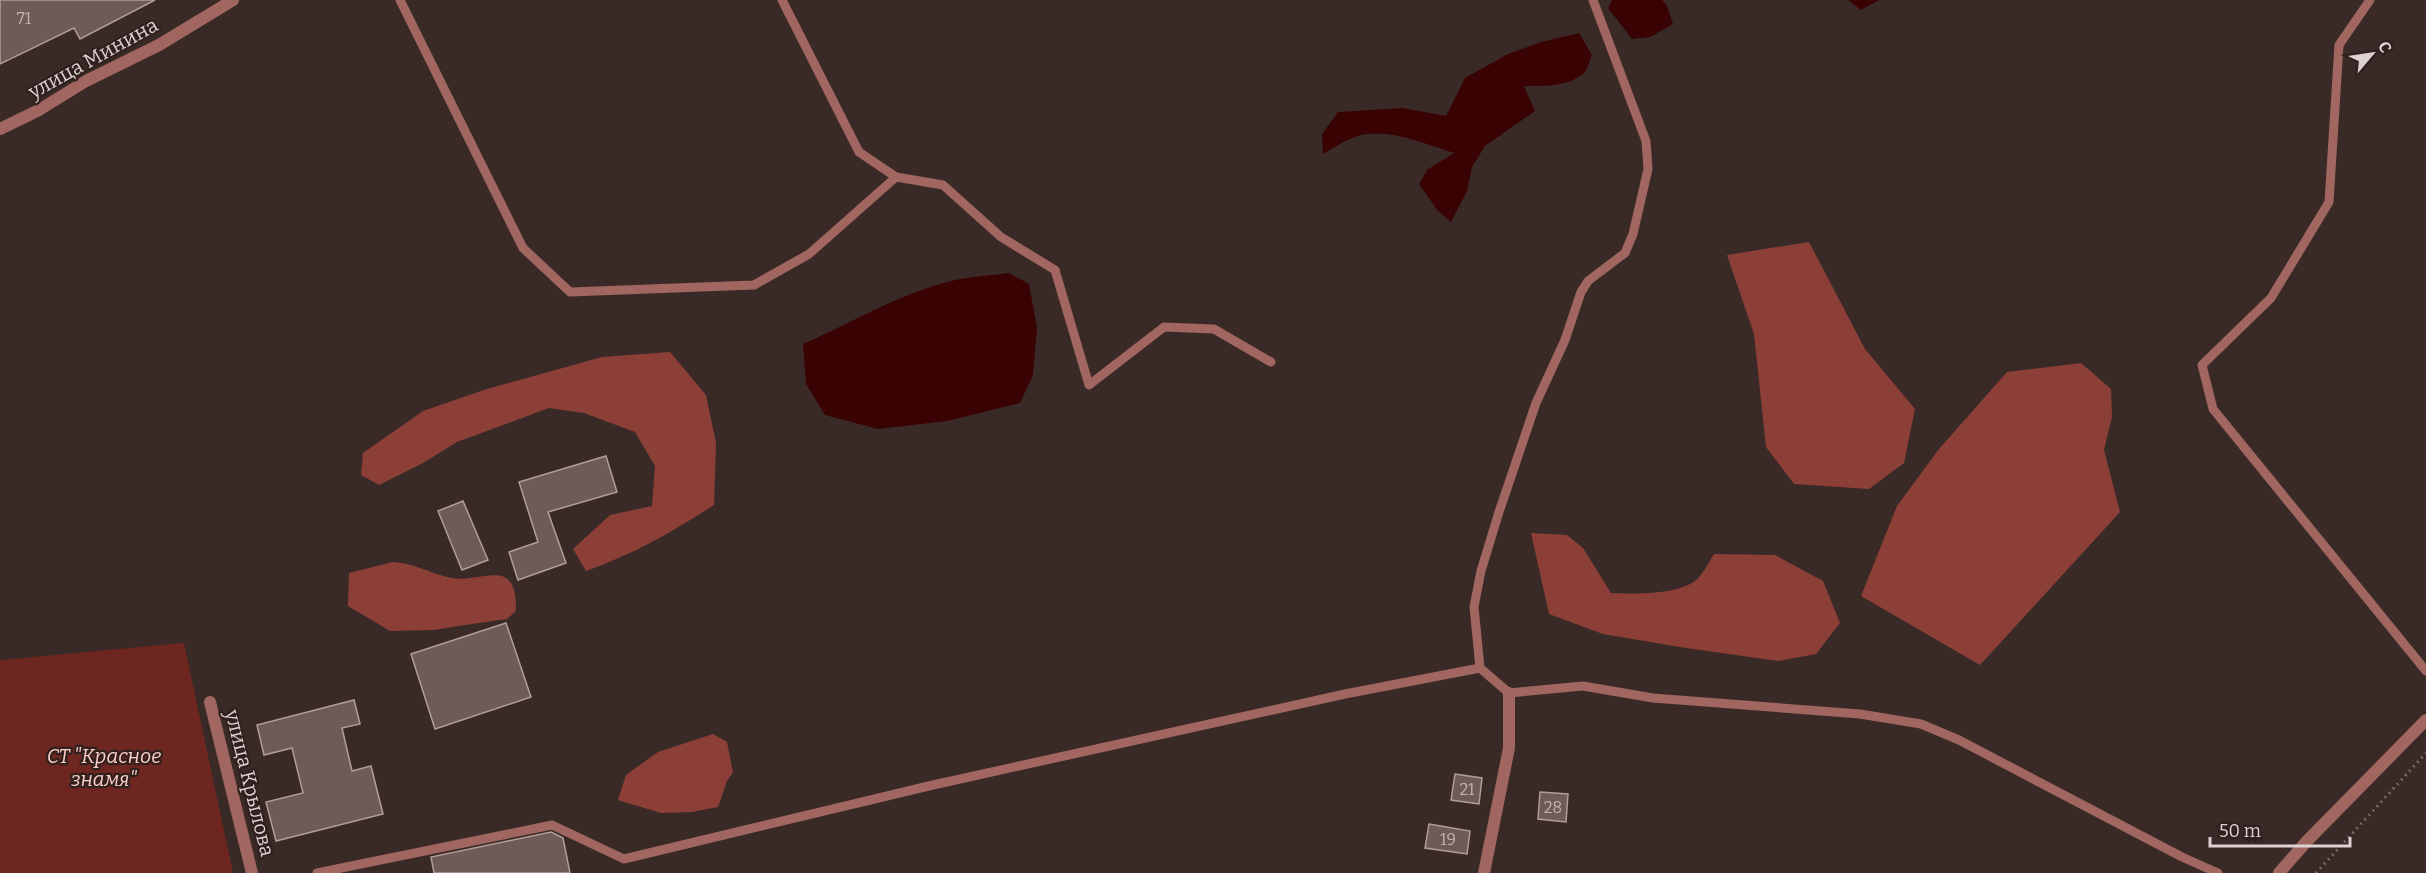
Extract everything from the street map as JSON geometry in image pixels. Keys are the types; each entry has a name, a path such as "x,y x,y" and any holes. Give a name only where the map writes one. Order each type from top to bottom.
{"street":[{"name":"улица Минина","path":"0,129 39,110 86,81 159,45 233,0"},
{"path":"1484,873 1509,748 1509,693"},
{"name":"улица Крылова","path":"210,702 252,873"},
{"path":"2279,873 2306,842 2426,720"}],"lane":[{"path":"400,0 523,248 570,292 754,285 809,254 896,177"},
{"path":"782,0 859,152 896,177 943,185 1001,237 1055,270 1089,384 1164,327 1214,329 1271,362"},
{"path":"1593,0 1646,141 1648,169 1633,234 1625,253 1588,281 1581,292 1565,340 1536,403 1499,512 1481,571 1474,607 1480,668 1509,693 1583,686 1653,698 1860,714 1921,724 1959,740 2182,857 2218,873"},
{"path":"2370,0 2339,45 2329,202 2271,297 2202,365 2213,409 2426,671"},
{"path":"317,873 552,825 624,859 976,776 1344,694 1480,668"}],"path":[{"path":"2316,873 2426,753"}],"green space":[{"name":"СТ \"Красное знамя\"","path":"184,643 233,873 0,873 0,660"}],"shaded area":[{"path":"1612,0 1662,0 1667,6 1673,24 1650,37 1632,39 1608,8"},
{"path":"1848,0 1879,0 1861,10"},
{"path":"1579,33 1592,55 1588,67 1578,78 1571,81 1548,86 1524,86 1535,111 1485,146 1472,167 1467,191 1451,222 1438,211 1419,184 1427,170 1454,153 1403,137 1377,134 1352,138 1323,154 1322,134 1338,112 1403,108 1446,116 1465,78 1508,54 1541,42"},
{"path":"1809,242 1865,349 1915,409 1904,463 1869,489 1794,484 1766,447 1754,334 1727,255"},
{"path":"1009,273 1029,284 1037,328 1033,375 1020,403 947,421 878,429 825,415 806,384 803,344 922,290 956,280"},
{"path":"670,352 706,395 716,443 714,505 652,542 604,564 586,571 573,549 610,515 652,506 655,466 635,432 584,413 549,408 457,442 423,463 379,485 361,475 363,453 423,411 487,389 602,357"},
{"path":"2081,363 2111,389 2112,417 2104,450 2120,512 1980,665 1861,596 1897,506 1939,449 2007,372"},
{"path":"1531,533 1567,535 1583,548 1611,593 1654,593 1687,586 1700,576 1714,554 1775,555 1823,581 1840,623 1816,654 1778,661 1603,634 1549,614"},
{"path":"393,562 459,579 494,575 503,577 510,582 515,593 516,611 507,619 434,630 390,631 348,606 349,573"},
{"path":"713,734 727,742 733,772 727,781 718,807 692,812 661,813 618,800 626,775 658,752"}],"building":[{"path":"0,0 155,0 80,39 74,28 0,64"},
{"path":"606,456 617,492 548,512 566,563 518,580 509,552 538,542 519,482"},
{"path":"463,501 488,560 462,570 438,511"},
{"path":"506,623 531,697 435,729 411,654"},
{"path":"354,700 360,724 342,728 352,771 371,766 383,814 276,841 266,802 303,793 292,748 264,755 257,725"},
{"path":"1455,774 1482,778 1479,804 1451,800"},
{"path":"1540,792 1568,794 1566,822 1538,819"},
{"path":"1429,824 1470,831 1467,854 1425,848"},
{"path":"551,832 563,838 570,873 434,873 431,857"}]}
